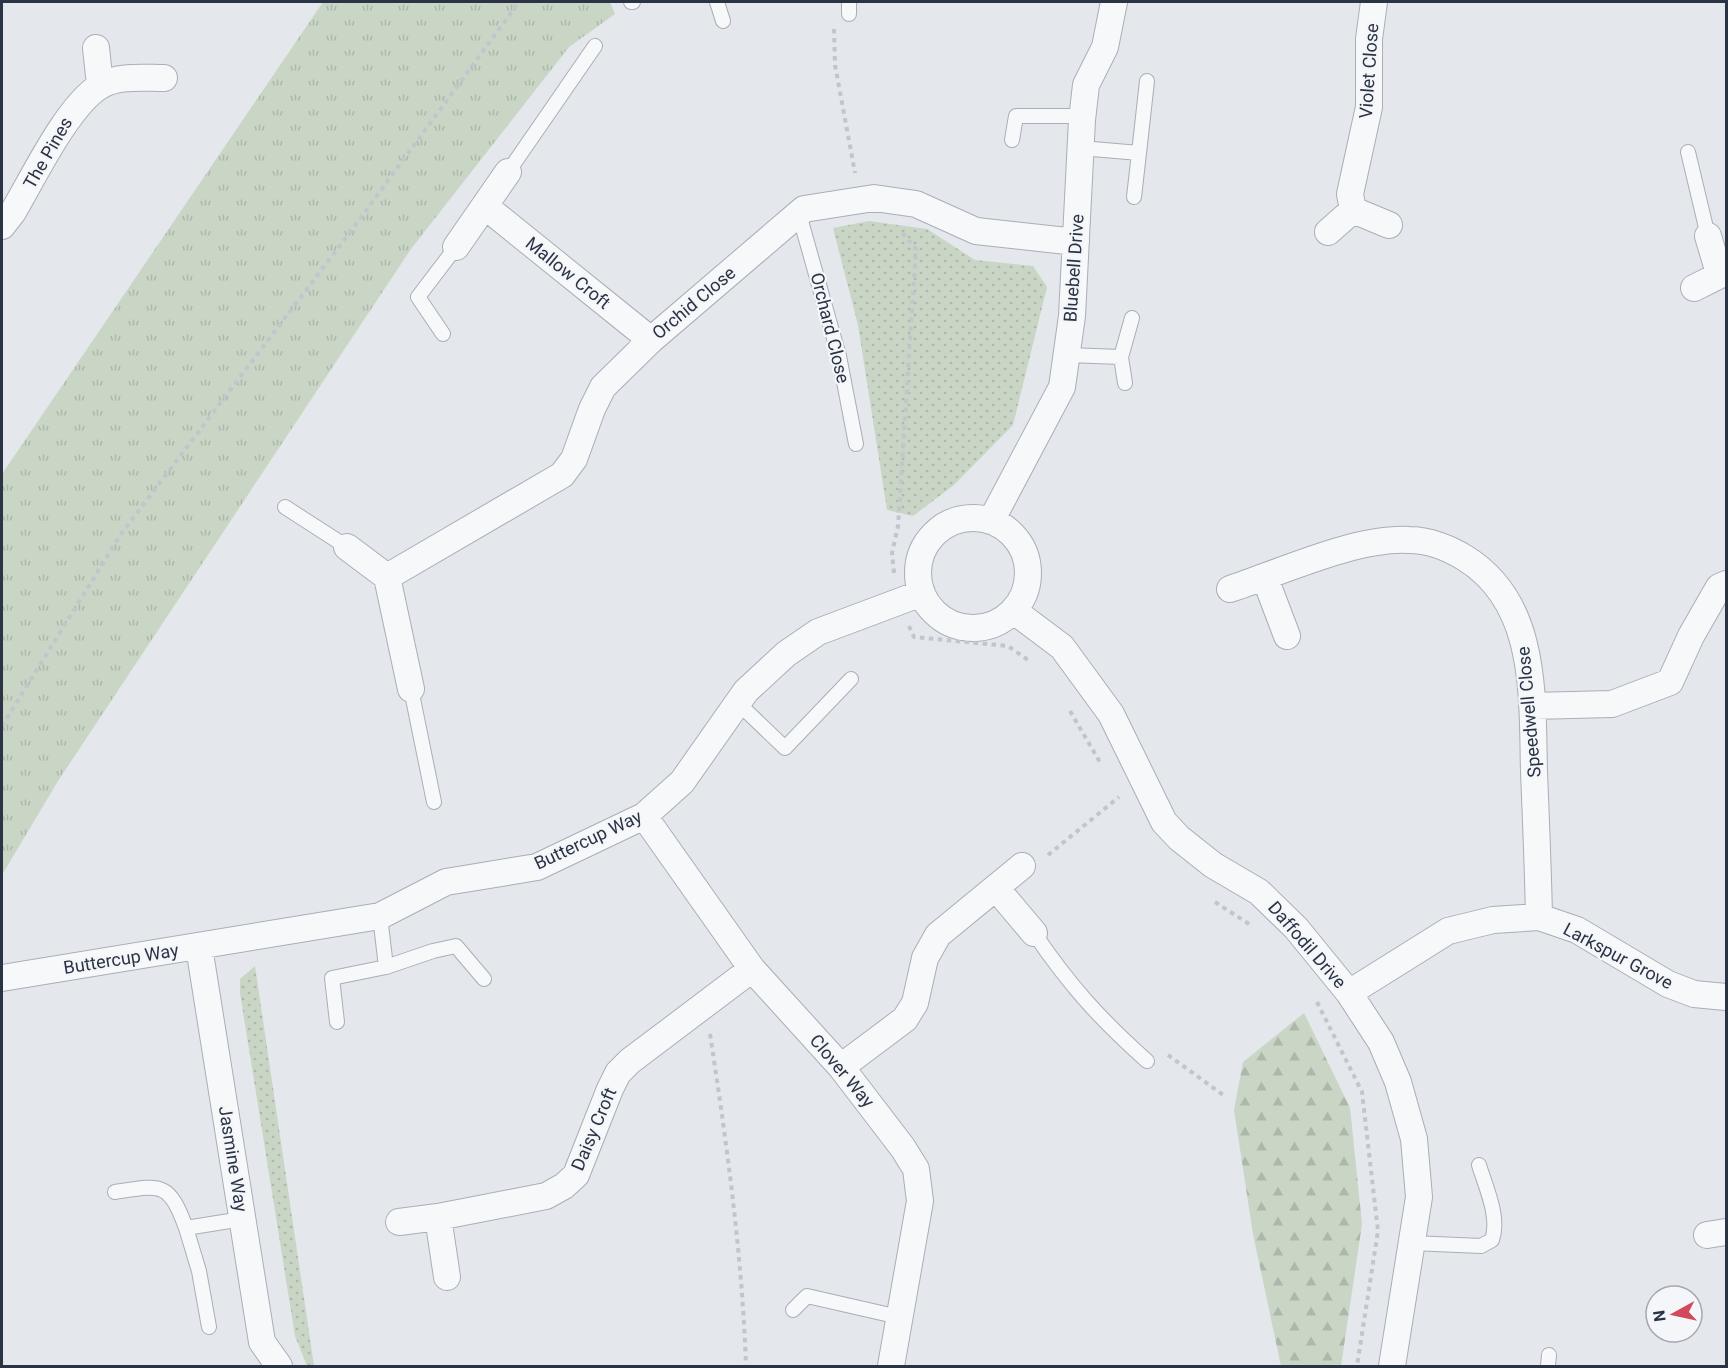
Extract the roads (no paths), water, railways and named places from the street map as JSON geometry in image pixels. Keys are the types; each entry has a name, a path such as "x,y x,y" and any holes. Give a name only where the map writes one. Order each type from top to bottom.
{"street":[{"name":"Bluebell Drive","path":"991,521 1062,387 1068,355 1086,85 1105,47 1114,2"},
{"name":"Violet Close","path":"1353,210 1350,194 1369,107 1369,39 1374,2"},
{"path":"96,48 100,85"},
{"name":"The Pines","path":"2,226 13,212 72,110 100,85 126,78 164,78"},
{"path":"456,247 486,207 508,172"},
{"name":"Orchid Close","path":"387,577 562,475 574,459 592,409 603,387 651,340 804,209 874,198 916,204 976,231 1076,242"},
{"name":"Mallow Croft","path":"486,207 651,340"},
{"path":"1328,232 1353,210 1389,225"},
{"path":"1694,288 1723,273 1708,236"},
{"path":"970,518 991,521 1015,537 1027,562 1028,584 1023,598 1014,611 1001,622 987,627 958,627 935,614 922,593 919,562 933,535 958,520 970,518"},
{"name":"Speedwell Close","path":"1230,589 1374,543 1409,540 1454,551 1476,565 1491,579 1514,612 1526,648 1532,706 1539,917"},
{"path":"347,547 387,577 411,689"},
{"path":"1265,578 1287,636"},
{"path":"1532,706 1612,704 1670,682 1691,636 1719,587 1726,584"},
{"name":"Buttercup Way","path":"2,978 380,916 446,882 537,867 644,816 682,782 746,691 786,654 818,632 922,593"},
{"name":"Daffodil Drive","path":"1014,611 1062,646 1112,714 1164,822 1179,838 1214,865 1259,891 1296,928 1349,993 1381,1042 1398,1082 1414,1139 1419,1197 1392,1366"},
{"name":"Clover Way","path":"644,816 752,969 841,1067 903,1148 916,1169 920,1183 920,1201 891,1366"},
{"path":"841,1067 905,1019 915,1003 925,958 938,935 1022,866"},
{"path":"996,888 1034,933"},
{"name":"Larkspur Grove","path":"1349,993 1448,931 1493,920 1539,917 1576,930 1668,984 1694,994 1726,997"},
{"name":"Jasmine Way","path":"199,947 262,1342 279,1366"},
{"name":"Daisy Croft","path":"399,1222 438,1217 546,1196 564,1186 576,1175 585,1158 618,1073 630,1061 752,969"},
{"path":"438,1217 447,1277"}],"lane":[{"path":"717,2 723,21"},
{"path":"508,172 595,46"},
{"path":"1134,197 1148,81"},
{"path":"1012,140 1016,116 1083,116"},
{"path":"1081,148 1139,153"},
{"path":"1688,152 1708,236"},
{"name":"Orchard Close","path":"799,214 839,356 856,444"},
{"path":"443,334 418,297 456,247"},
{"path":"1125,383 1121,357 1132,318"},
{"path":"1068,355 1121,357"},
{"path":"285,507 347,547"},
{"path":"738,703 785,748 851,679"},
{"path":"411,689 434,802"},
{"path":"380,916 386,967"},
{"path":"1034,933 1068,982 1105,1024 1147,1061"},
{"path":"337,1022 332,978 386,967 433,951 456,946 484,980"},
{"path":"1412,1243 1481,1246 1492,1240 1495,1231 1493,1214 1479,1165"},
{"path":"115,1192 153,1186 164,1189 178,1206 200,1271 209,1327"},
{"path":"186,1228 242,1220"},
{"path":"794,1310 807,1296 899,1317"}]}
